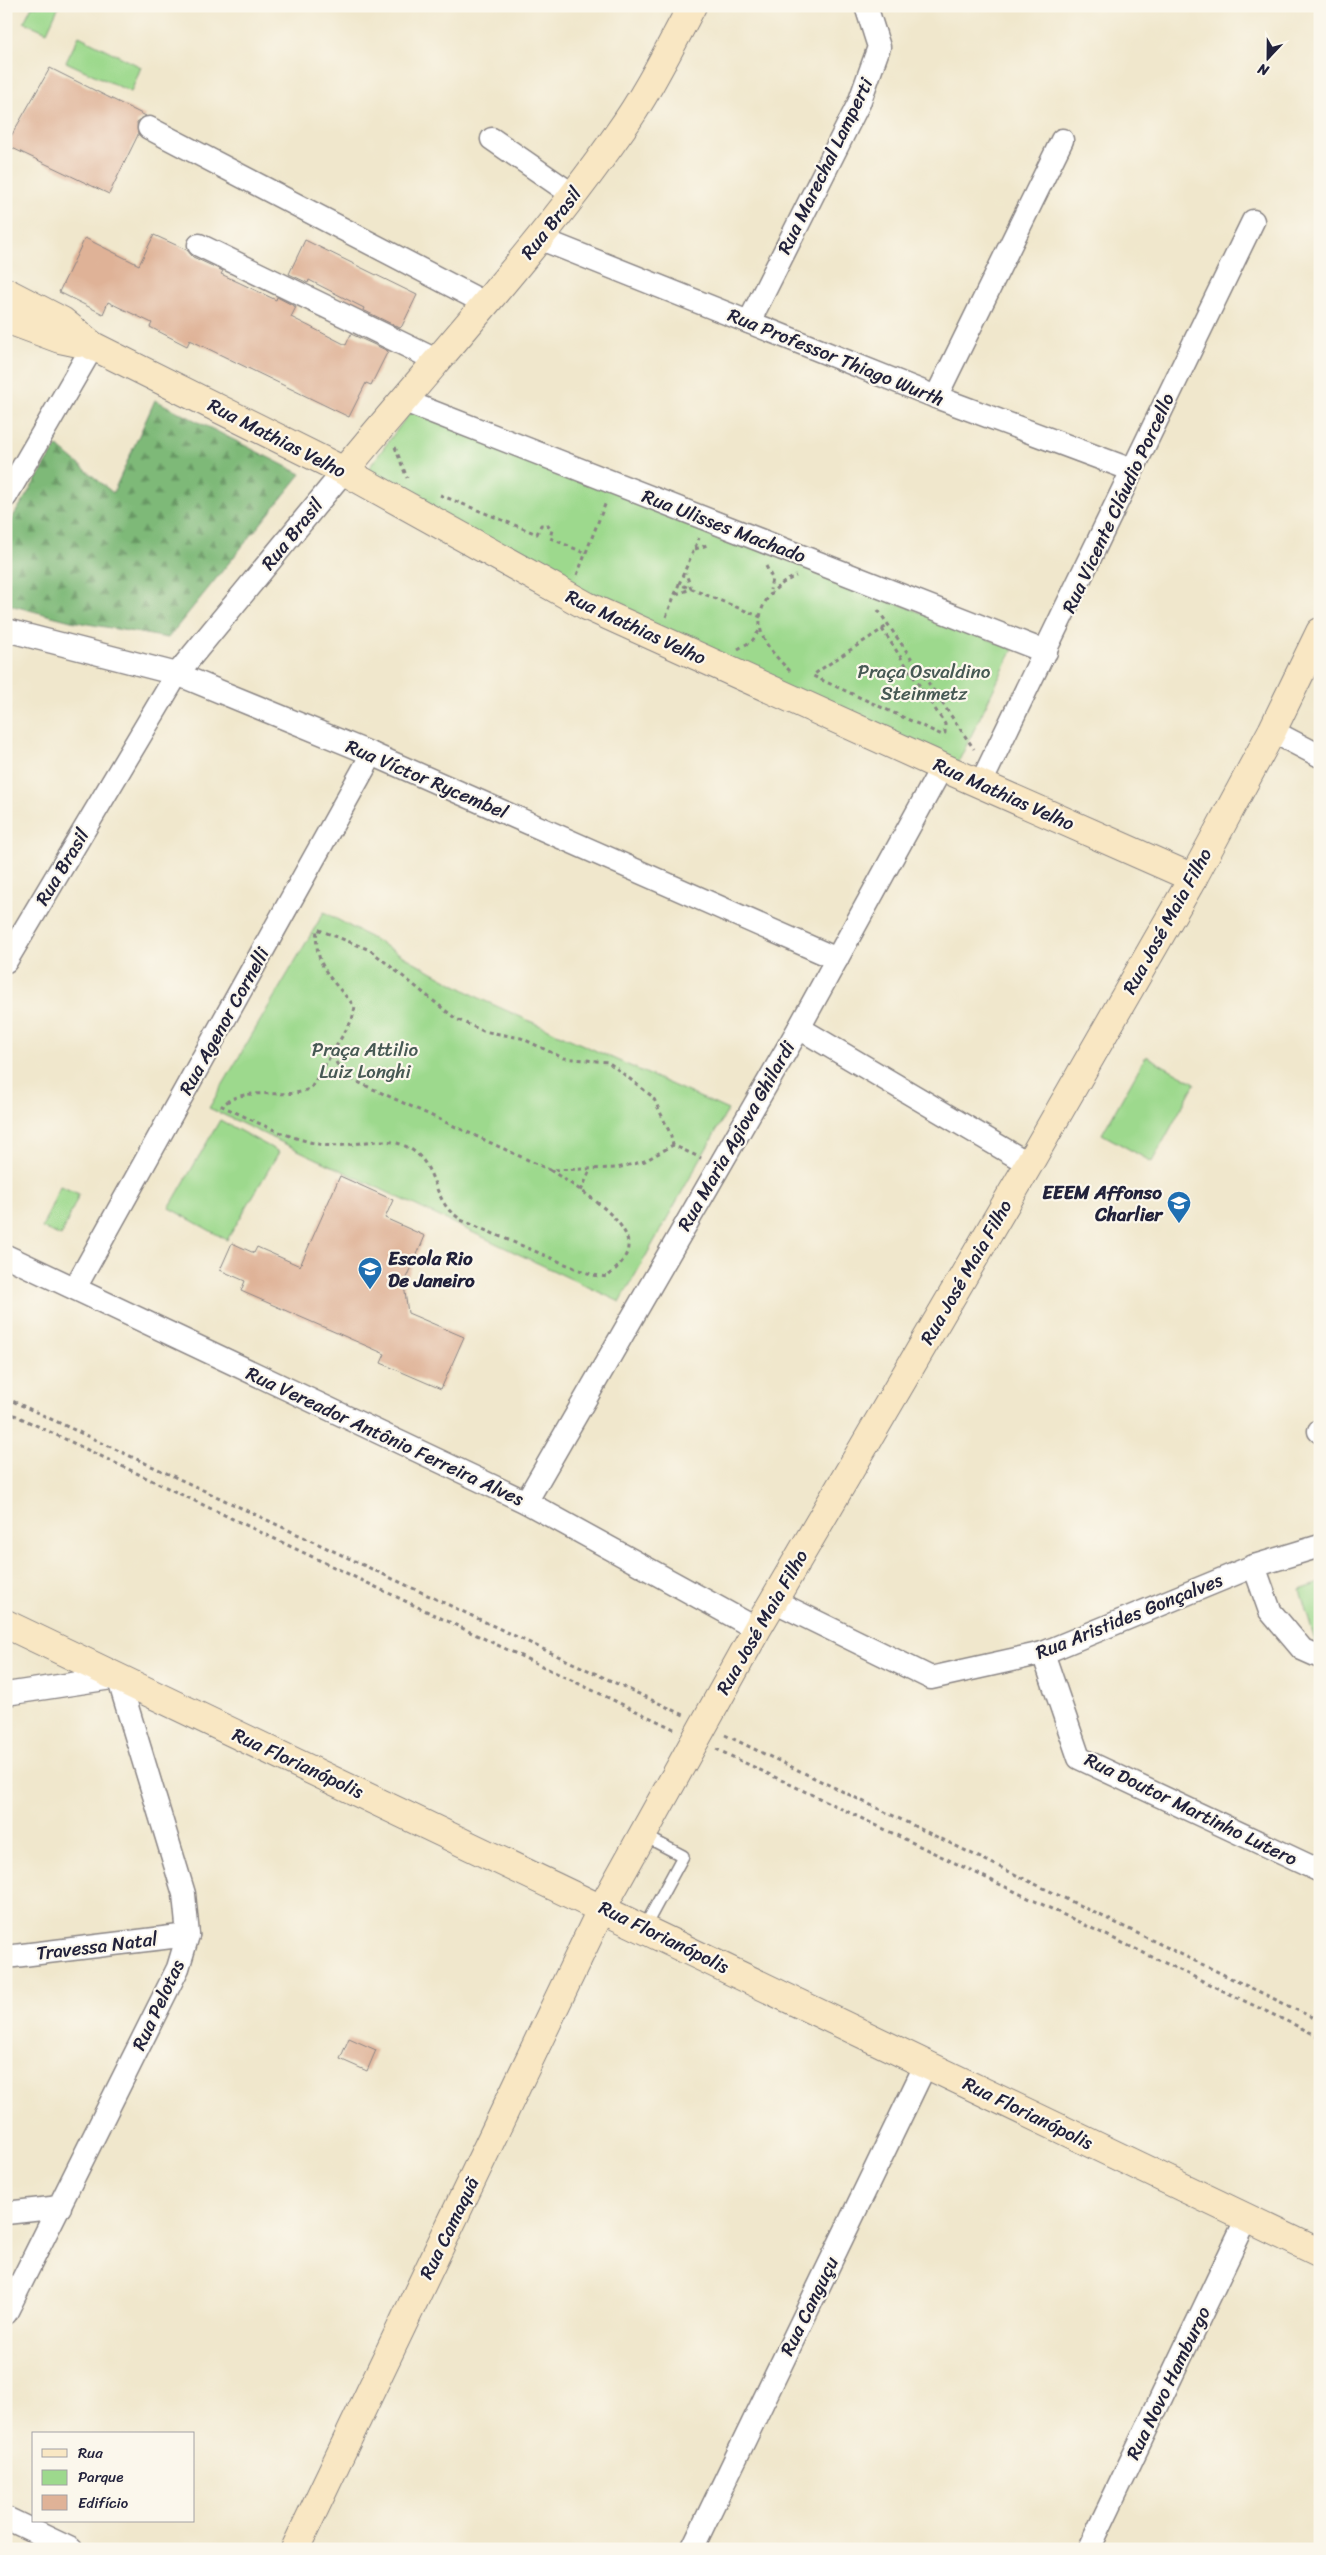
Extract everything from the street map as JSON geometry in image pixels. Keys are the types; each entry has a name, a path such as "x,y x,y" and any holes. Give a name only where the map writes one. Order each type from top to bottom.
{"street":[{"name":"Rua Brasil","path":"6,961 177,674 402,400 541,238 619,133 656,74 692,6"},
{"name":"Rua Marechal Lamperti","path":"749,322 858,103 879,47 866,6"},
{"path":"149,128 485,303"},
{"path":"492,139 573,195"},
{"path":"936,397 1062,140"},
{"name":"Rua Vicente Cláudio Porcello","path":"981,784 1253,221"},
{"name":"Rua Professor Thiago Wurth","path":"541,238 936,397 1132,470"},
{"path":"199,245 436,360"},
{"name":"Rua Mathias Velho","path":"6,292 62,320 93,346 344,471 587,606 942,767 1193,878"},
{"name":"Rua Mathias Velho","path":"6,319 60,339 93,346"},
{"path":"6,496 93,346"},
{"name":"Rua Ulisses Machado","path":"402,400 1046,652"},
{"name":"Rua Víctor Rycembel","path":"6,630 177,674 372,754 837,959"},
{"name":"Rua José Maia Filho","path":"602,1908 757,1629 1029,1164 1193,878 1272,731 1320,632"},
{"path":"1272,731 1320,756"},
{"name":"Rua Agenor Cornelli","path":"75,1288 372,754"},
{"name":"Rua Maria Agiova Ghilardi","path":"526,1502 799,1028 942,767"},
{"path":"799,1028 1029,1164"},
{"name":"Rua Vereador Antônio Ferreira Alves","path":"6,1256 526,1502 757,1629"},
{"name":"Rua Aristides Gonçalves","path":"774,1601 931,1678 1043,1653 1254,1566 1320,1546"},
{"path":"1254,1566 1270,1611 1302,1649 1320,1657"},
{"name":"Rua Florianópolis","path":"6,1624 1320,2253"},
{"name":"Rua Doutor Martinho Lutero","path":"1043,1653 1080,1758 1320,1871"},
{"path":"6,1694 118,1677"},
{"name":"Rua Pelotas","path":"6,2313 178,1968 188,1935 184,1894 118,1677"},
{"name":"Rua Camaquã","path":"295,2549 602,1908"},
{"name":"Travessa Natal","path":"6,1957 188,1935"},
{"name":"Rua Canguçu","path":"692,2549 926,2064"},
{"path":"6,2213 60,2207"},
{"name":"Rua Novo Hamburgo","path":"1089,2549 1247,2218"},
{"path":"6,2518 71,2549"}],"lane":[{"path":"643,1835 683,1856 644,1928"}],"path":[{"path":"398,442 394,449 409,483"},
{"path":"442,502 435,495 537,534 541,525 547,525 552,530 550,538 585,553"},
{"path":"598,497 616,504"},
{"path":"575,580 607,500"},
{"path":"690,534 715,544 703,544 694,550"},
{"path":"664,622 699,537"},
{"path":"772,567 764,564 772,578 761,627 766,642 792,672"},
{"path":"686,568 686,579 691,589"},
{"path":"788,573 805,580"},
{"path":"769,594 777,585 796,576"},
{"path":"679,584 762,617"},
{"path":"674,597 680,591 691,589"},
{"path":"886,612 876,608 975,750"},
{"path":"882,629 945,724 945,733 942,735 813,676 816,670 835,661 882,629 888,625"},
{"path":"740,656 731,652 752,641 761,627"},
{"path":"320,1076 332,1073 349,1078 550,1170 613,1216 627,1235 629,1247 624,1259 607,1277 593,1275 461,1220 448,1210 428,1166 414,1152 397,1143 385,1139 344,1145 320,1145 222,1106 229,1100 249,1095 302,1094 311,1088 320,1076 352,1020 355,1007 331,981 321,966 315,942 316,929 370,950 456,1020 468,1026 521,1038 563,1058 608,1062 654,1097 670,1132 673,1145"},
{"path":"332,1055 340,1069 349,1078"},
{"path":"673,1145 718,1166"},
{"path":"550,1170 616,1168 645,1160 673,1145"},
{"path":"581,1191 590,1170"},
{"path":"6,1398 700,1732 1320,2037"},
{"path":"6,1411 1320,2020"}],"green space":[{"path":"32,6 59,6 47,32 24,22"},
{"path":"79,36 141,67 131,92 66,62"},
{"path":"155,400 301,474 168,638 71,621 6,604 6,528 57,446 113,493"},
{"name":"Praça Osvaldino Steinmetz","path":"411,411 1013,649 957,765 590,603 360,480"},
{"name":"Praça Attilio Luiz Longhi","path":"324,912 483,1000 728,1110 620,1302 209,1108"},
{"path":"1146,1056 1195,1083 1152,1162 1102,1134"},
{"path":"220,1120 279,1152 227,1240 169,1208"},
{"path":"60,1186 79,1194 61,1236 42,1228"},
{"path":"1320,1583 1320,1643 1315,1641 1300,1590"}],"building":[{"path":"50,68 146,116 137,122 138,135 109,194 6,145"},
{"path":"154,235 187,250 193,257 223,271 221,274 276,300 277,297 296,307 291,317 346,345 351,334 388,351 371,385 366,383 349,417 190,340 187,346 150,327 152,323 108,302 103,314 59,292 85,238 139,265"},
{"path":"305,240 417,295 402,326 400,328 363,310 364,308 309,280 308,283 289,274"},
{"path":"340,1176 393,1200 385,1218 425,1236 404,1285 408,1313 464,1337 441,1389 381,1363 385,1354 241,1291 245,1281 220,1270 232,1243 254,1253 257,1247 300,1266"},
{"path":"349,2038 376,2050 367,2071 340,2059"}],"place":[{"name":"EEEM Affonso Charlier","path":"1179,1224"},
{"name":"Escola Rio De Janeiro","path":"370,1290"}]}
